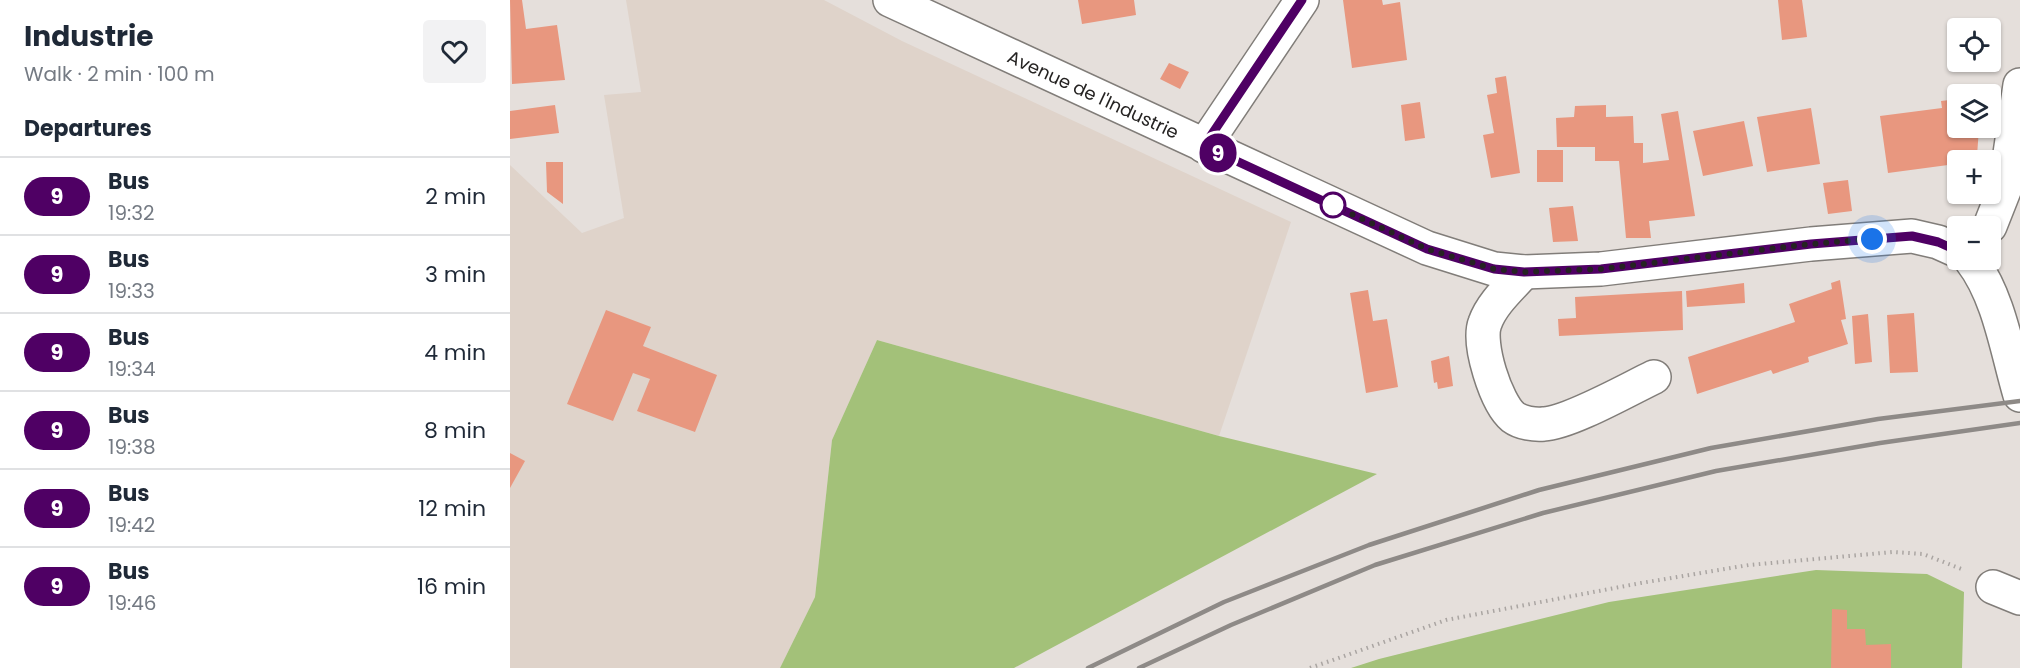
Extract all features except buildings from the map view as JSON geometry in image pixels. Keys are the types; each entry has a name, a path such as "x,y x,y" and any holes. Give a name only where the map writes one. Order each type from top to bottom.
{"street":[{"name":"Avenue de l'Industrie","path":"890,0 1427,249 1494,269 1524,272 1601,269 1811,244 1912,236 1947,246"},
{"path":"1204,146 1302,0"},
{"path":"1994,216 2005,188 2015,142 2020,85"},
{"path":"1979,270 1991,293 2020,395"},
{"path":"1524,272 1498,301 1485,321 1482,333 1486,356 1500,400 1514,417 1528,423 1546,424 1564,420 1654,377"}],"path":[{"path":"1310,668 1446,620 1749,565 1848,555 1903,552 1923,554 1962,569 2006,593"}],"shaded area":[{"path":"626,0 824,0 902,41 1291,222 1219,436 877,340 832,440 815,597 780,668 510,668 510,165 582,233 624,218 604,95 641,92"}],"green space":[{"path":"877,340 1219,436 1377,474 1014,668 780,668 815,597 832,440"},
{"path":"1816,570 1927,574 1964,592 1962,668 1351,668 1609,602"}],"railway":[{"path":"1088,668 1224,602 1369,545 1539,490 1711,448 1878,419 2020,401"},
{"path":"1139,668 1231,625 1375,565 1543,513 1716,471 1880,443 2020,423"}],"bus line":[{"name":"9","path":"1302,0 1204,146 1427,249 1494,269 1524,272 1601,269 1811,244 1912,236 1947,246"}],"route":[{"path":"1333,205 1328,203 1427,249 1494,269 1524,272 1601,269 1872,239"}]}
